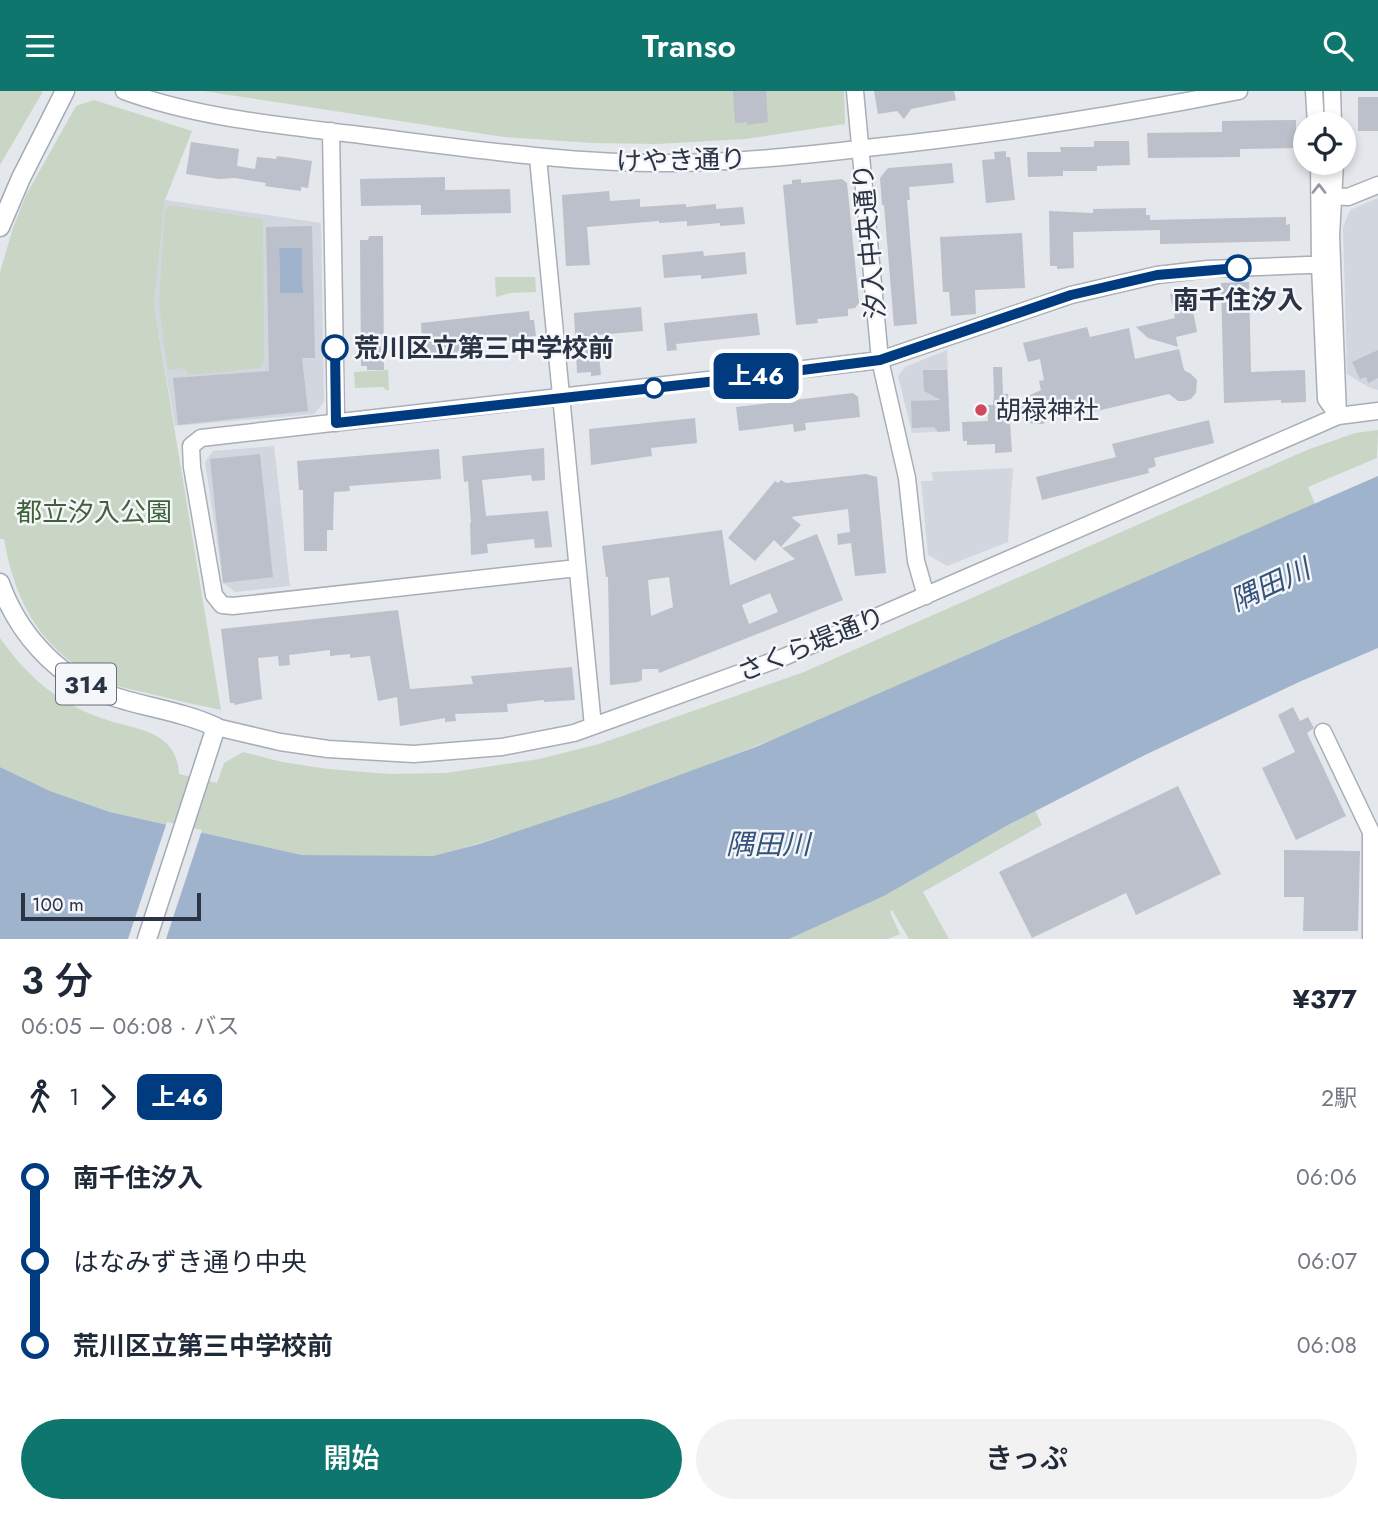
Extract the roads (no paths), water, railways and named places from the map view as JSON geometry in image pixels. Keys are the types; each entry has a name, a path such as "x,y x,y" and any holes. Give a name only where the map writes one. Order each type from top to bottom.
{"main road":[{"path":"0,196 11,173 64,91"},
{"path":"0,227 64,91"},
{"name":"314","path":"0,583 6,601 23,629 41,652 70,675 101,692 193,717 216,727"},
{"name":"314","path":"0,612 34,660 64,684 97,702 191,726 216,727"},
{"path":"147,939 216,727"}],"street":[{"name":"けやき通り","path":"124,91 220,116 538,158 680,163 765,159 1004,133 1134,112 1239,91"},
{"name":"汐入中央通り","path":"855,91 880,360 906,478 916,561 926,596"},
{"path":"1314,91 1315,112"},
{"path":"1332,91 1333,112"},
{"path":"331,131 336,423"},
{"path":"538,158 593,726"},
{"path":"1320,175 1326,264 1325,399 1338,416"},
{"path":"1326,264 1335,175"},
{"path":"1334,196 1348,197 1378,185"},
{"path":"577,568 233,606 222,605 214,595 190,449 192,443 201,438 880,360 1060,298 1146,278 1208,269 1326,264"},
{"name":"さくら堤通り","path":"216,727 328,750 421,754 534,742 593,726 784,657 1338,416 1378,411"},
{"path":"1323,732 1371,832 1371,939"}],"water":[{"path":"279,248 302,248 303,293 280,293"},
{"name":"隅田川","path":"1378,476 1378,648 1145,755 1010,824 884,896 789,939 0,939 0,767 50,791 110,812 302,855 433,856 479,844 620,797 758,746"}],"place":[{"name":"南千住汐入","path":"1238,268"},
{"name":"荒川区立第三中学校前","path":"335,348"},
{"name":"胡禄神社","path":"981,410"}],"park label":[{"name":"都立汐入公園","path":"94,512"}]}
